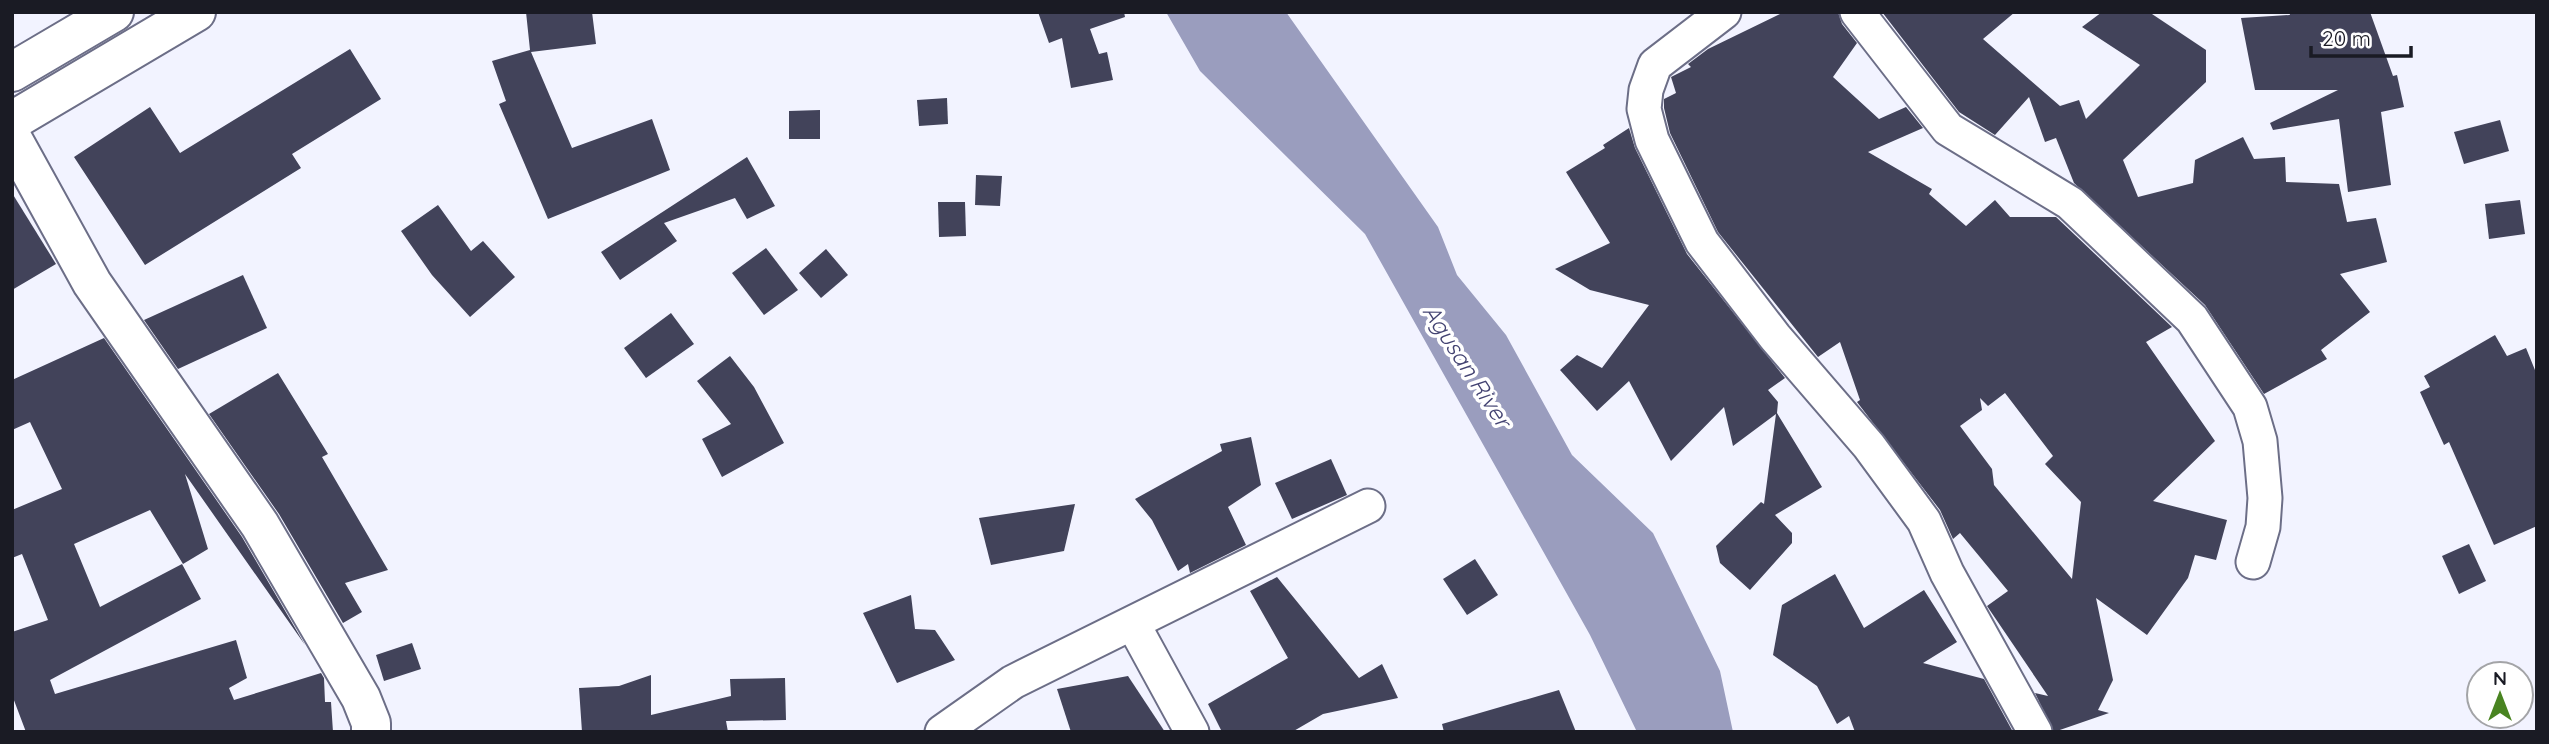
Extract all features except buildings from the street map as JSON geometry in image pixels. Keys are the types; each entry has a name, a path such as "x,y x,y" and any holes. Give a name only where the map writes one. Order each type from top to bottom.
{"main road":[{"path":"12,121 196,12"},
{"path":"12,72 100,16"},
{"path":"12,138 92,283 260,525 361,698 370,723 370,732"}],"street":[{"path":"1724,12 1655,65 1646,90 1644,109 1652,140 1702,242 1775,337 1868,446 1924,522 1947,573 2035,732"},
{"path":"1857,12 1948,129 2070,203 2192,319 2250,407 2260,440 2265,498 2263,527 2253,562"},
{"path":"942,732 1013,682 1368,506"},
{"path":"1133,624 1192,732"}],"water":[{"name":"Agusan River","path":"1166,12 1286,12 1438,227 1457,275 1506,335 1572,455 1653,533 1720,671 1733,732 1637,732 1590,635 1365,234 1200,71"}]}
